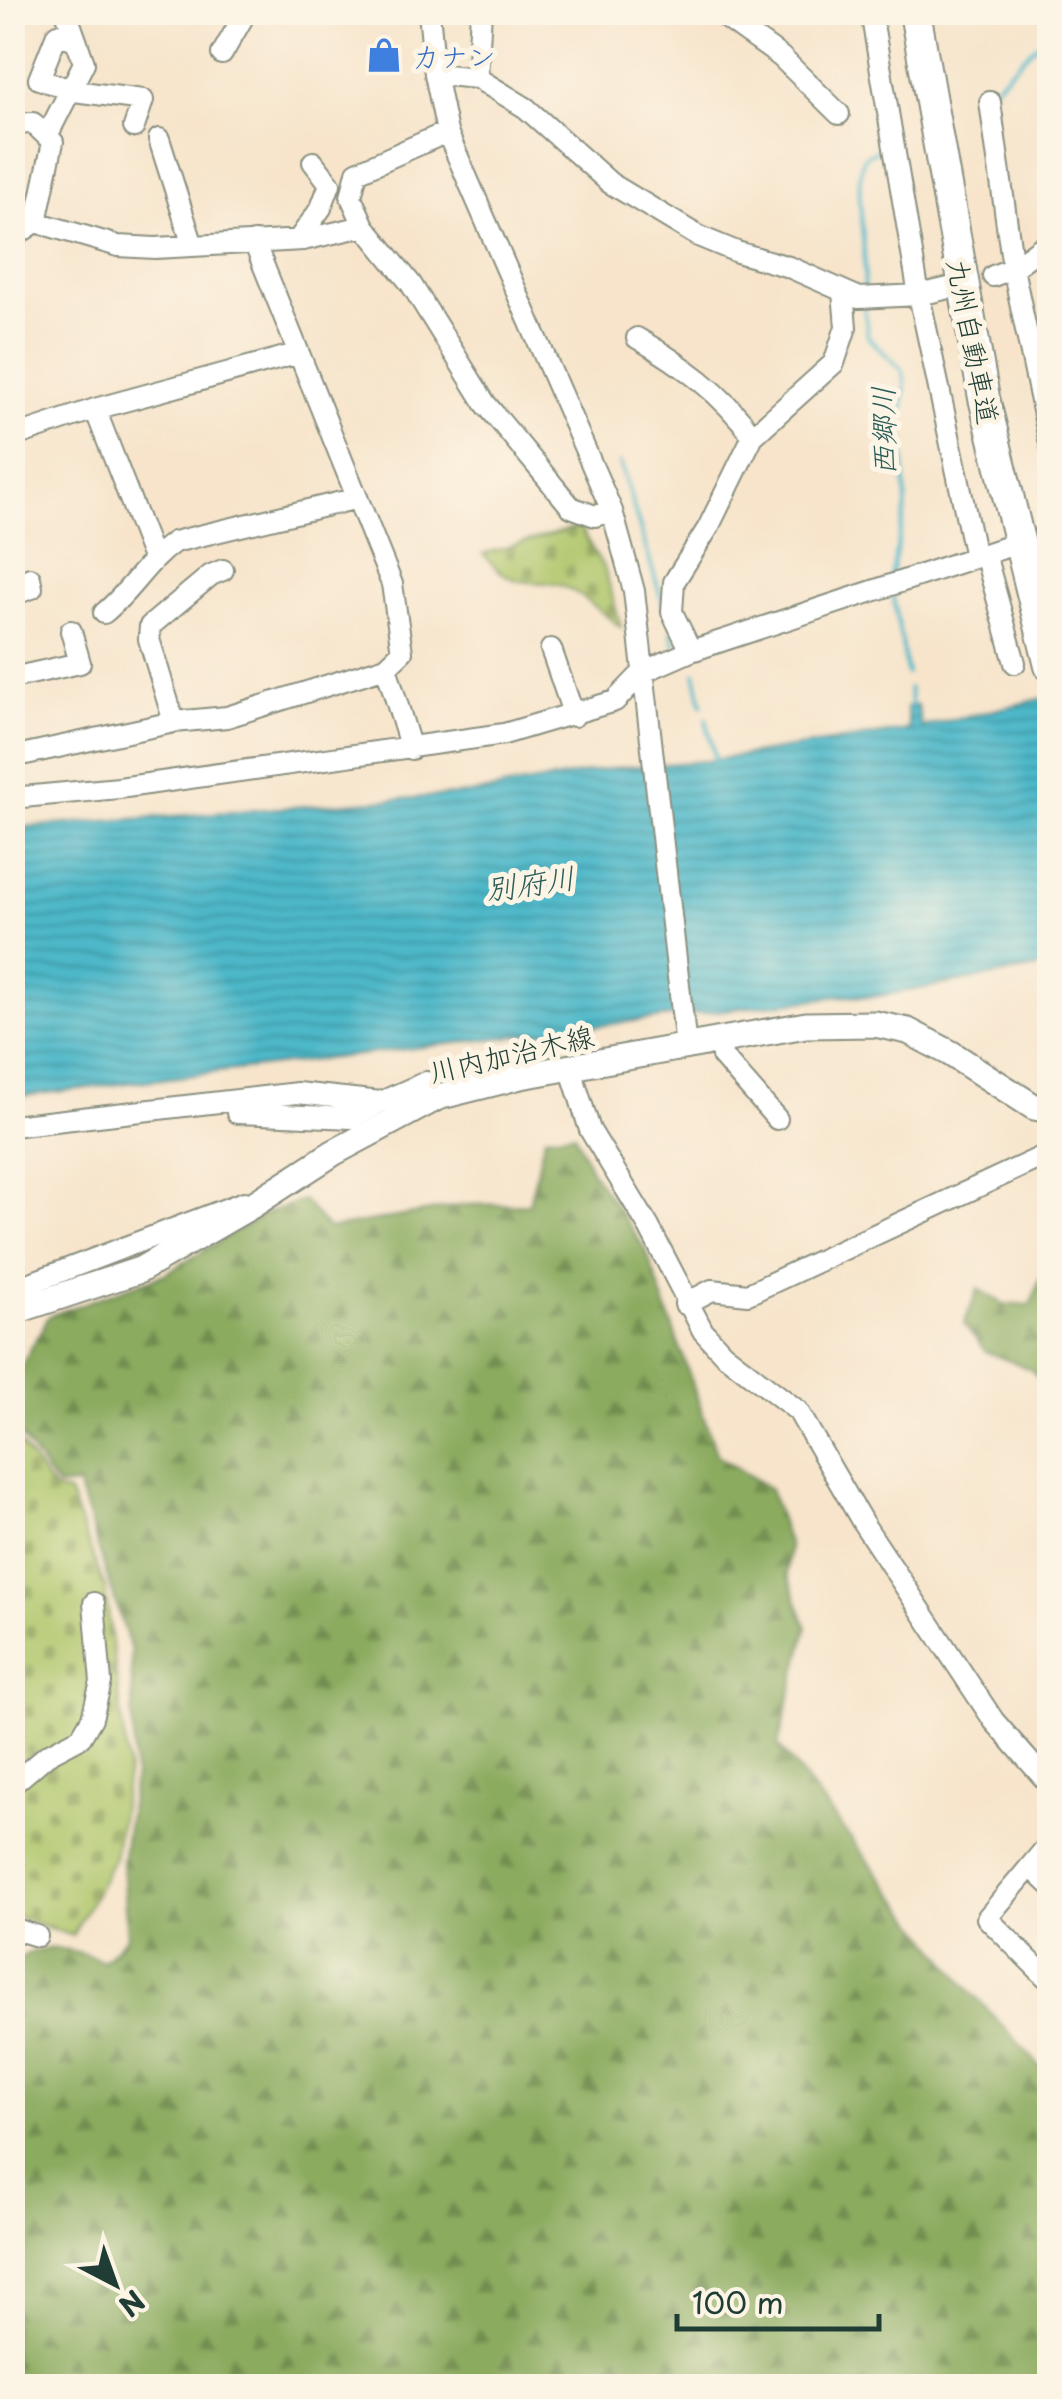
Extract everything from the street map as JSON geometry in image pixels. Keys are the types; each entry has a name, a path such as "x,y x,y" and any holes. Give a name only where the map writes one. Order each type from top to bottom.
{"highway":[{"name":"九州自動車道","path":"915,12 984,398 1050,666"},
{"name":"九州自動車道","path":"936,12 992,335 1050,588"}],"main road":[{"name":"川内加治木線","path":"12,1312 140,1270 251,1206 332,1153 438,1098 685,1040 721,1040 806,1024 875,1024 908,1031 1034,1106 1050,1110"}],"street":[{"path":"48,134 74,91 84,63 66,12"},
{"path":"222,54 246,12"},
{"path":"429,12 434,74 448,132 612,511 634,591 685,1040"},
{"path":"477,78 481,12"},
{"path":"718,12 781,57 839,114"},
{"path":"871,12 919,295 989,552 1014,664"},
{"path":"76,40 57,34 39,79 74,91 142,100 134,127"},
{"path":"434,74 477,78 526,108 610,182 698,236 790,267 859,298 919,295 949,288"},
{"path":"990,102 1013,268 1050,444"},
{"path":"12,124 32,123 53,142 36,222 12,238"},
{"path":"448,132 358,172 350,197 364,226 411,284 485,404 571,507 595,516 612,511"},
{"path":"159,139 193,246"},
{"path":"298,240 321,208 330,184 313,162"},
{"path":"36,222 118,246 298,240 364,226"},
{"path":"993,276 1013,268 1050,241"},
{"path":"12,757 174,722 227,717 386,667 402,652 392,584 354,499 254,242"},
{"path":"691,651 672,612 674,582 708,528 753,436 834,363 846,327 843,292"},
{"path":"637,338 700,378 729,403 753,436"},
{"path":"12,437 95,409 296,354"},
{"path":"95,409 153,558"},
{"path":"104,613 125,596 153,558 185,537 354,499"},
{"path":"12,798 504,734 615,701 643,672 691,651 989,552"},
{"path":"174,722 149,639 150,626 211,575 224,570"},
{"path":"12,595 32,588 30,578"},
{"path":"12,678 80,663 71,631"},
{"path":"550,649 574,716"},
{"path":"386,667 411,749"},
{"path":"721,1040 722,1056 776,1120"},
{"path":"570,1067 590,1130 649,1227 685,1304 723,1353 798,1412 863,1523 994,1721 1050,1785"},
{"path":"157,1117 211,1112 352,1118 426,1082 438,1098"},
{"path":"12,1126 297,1093 381,1102"},
{"path":"685,1304 712,1290 748,1294 1050,1154"},
{"path":"12,1290 243,1201 251,1206"},
{"path":"12,1320 12,1334"},
{"path":"12,1784 47,1755 82,1737 92,1718 101,1682 94,1604"},
{"path":"1050,1842 987,1918 1050,1980"},
{"path":"1032,1868 1050,1885"},
{"path":"12,1928 38,1936"}],"green space":[{"path":"579,527 605,570 621,627 569,589 507,576 483,554"},
{"path":"574,1133 592,1172 646,1250 717,1455 770,1489 789,1547 787,1574 807,1628 778,1745 971,1992 1049,2076 1049,2386 13,2386 12,1964 45,1949 80,1953 103,1961 127,1937 122,1863 134,1776 131,1650 78,1485 57,1487 13,1425 13,1381 49,1316 165,1274 265,1214 303,1200 328,1229 465,1205 529,1204 545,1136"},
{"path":"1049,1275 1049,1390 1030,1369 985,1351 964,1324 978,1289 1004,1304 1031,1305 1040,1279"},
{"path":"12,1433 54,1490 69,1493 105,1588 128,1768 114,1858 72,1936 13,1915 16,1826 12,1776"}],"water":[{"name":"別府川","path":"1049,697 1049,966 873,997 841,996 13,1097 13,828 470,794 614,768 707,761 909,730 907,707 917,705 922,727"}],"waterway":[{"path":"988,93 1037,44 1050,42"},
{"name":"西郷川","path":"864,290 861,170 864,157 886,146"},
{"name":"西郷川","path":"864,305 868,337 903,371 905,384 902,423 906,506 891,575"},
{"path":"620,463 664,607"},
{"name":"西郷川","path":"893,596 907,674"},
{"path":"671,631 675,644"},
{"path":"695,673 702,705"},
{"path":"909,688 912,708"},
{"path":"706,719 716,763"}],"place":[{"name":"カナン","path":"384,55"}]}
